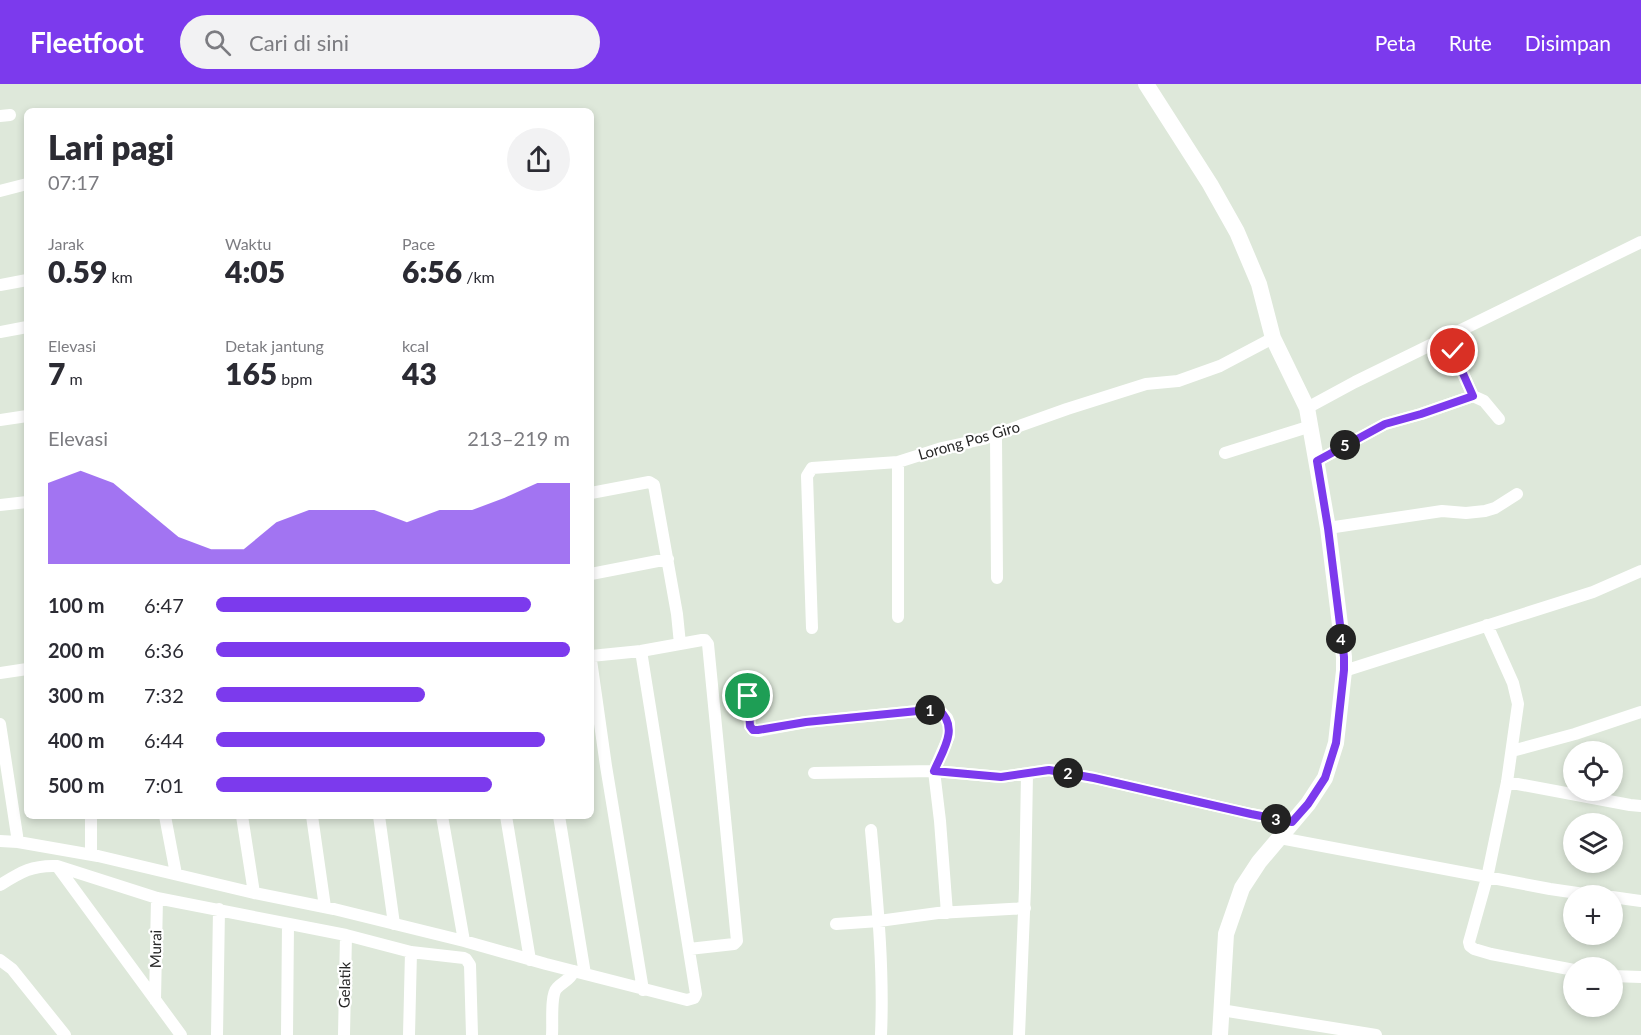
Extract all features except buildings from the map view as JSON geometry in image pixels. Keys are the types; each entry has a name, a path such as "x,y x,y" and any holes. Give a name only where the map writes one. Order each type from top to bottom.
{"main road":[{"path":"1146,84 1210,184 1237,232 1259,284 1273,338 1307,408 1328,528 1344,657 1336,743 1325,778 1308,804 1259,862 1242,888 1226,934 1220,1035"}],"street":[{"path":"0,191 24,185"},
{"path":"1307,408 1354,382 1641,242"},
{"path":"0,285 24,281"},
{"path":"0,332 24,328"},
{"name":"Lorong Pos Giro","path":"812,628 807,476 810,470 820,467 898,462 942,448 996,435 1146,384 1178,381 1210,370 1273,338"},
{"path":"1453,351 1473,396 1484,402 1499,419"},
{"path":"1317,461 1385,424 1473,396"},
{"path":"0,420 24,416"},
{"path":"1225,453 1311,426"},
{"path":"996,435 997,578"},
{"path":"898,462 898,617"},
{"path":"594,492 652,482 654,485 677,614 680,644"},
{"path":"1328,528 1442,511 1466,513 1485,511 1495,508 1517,494"},
{"path":"0,505 24,502"},
{"path":"594,573 668,559"},
{"path":"1344,670 1593,592 1641,571"},
{"path":"1487,625 1513,683 1518,704 1512,751 1487,878 1469,942 1474,949 1491,954 1563,968"},
{"path":"594,658 702,640 708,644 737,942 689,949"},
{"path":"0,841 91,855 325,907 464,941 682,1000 694,998 696,994 641,651"},
{"path":"0,673 24,669"},
{"path":"594,680 643,990"},
{"path":"748,696 750,726 753,730 806,722 938,709 947,718 949,736 934,771 947,913"},
{"path":"1512,751 1575,734 1641,712"},
{"path":"0,724 3,766 18,842"},
{"path":"814,773 934,771 1001,777 1049,770 1292,822"},
{"path":"1019,1035 1025,908 1027,774"},
{"path":"1506,782 1630,806 1641,806"},
{"path":"91,819 91,855"},
{"path":"166,819 176,874"},
{"path":"242,819 254,893"},
{"path":"312,819 325,907"},
{"path":"379,819 394,924"},
{"path":"443,819 464,941"},
{"path":"506,819 530,960"},
{"path":"559,819 580,973"},
{"path":"871,830 883,1000 881,1035"},
{"path":"1280,838 1563,892"},
{"path":"57,866 181,1035"},
{"path":"0,885 29,869 57,866 157,898 346,935 411,952 464,958 470,965 472,1035"},
{"name":"Murai","path":"155,1000 157,898"},
{"path":"1623,899 1641,901"},
{"path":"836,924 1025,908"},
{"path":"217,1035 219,909"},
{"path":"287,1035 288,924"},
{"name":"Gelatik","path":"344,1035 346,935"},
{"path":"409,1035 411,952"},
{"path":"0,960 12,969 65,1035"},
{"path":"552,1035 554,994 557,988 580,973"},
{"path":"1623,976 1641,977"},
{"path":"1221,1011 1376,1035"}],"route":[{"path":"748,696 750,726 753,730 806,722 938,709 947,718 949,736 934,771 1001,777 1049,770 1292,822 1308,804 1325,778 1336,743 1344,670 1328,528 1317,461 1385,424 1473,396 1453,351"}]}
